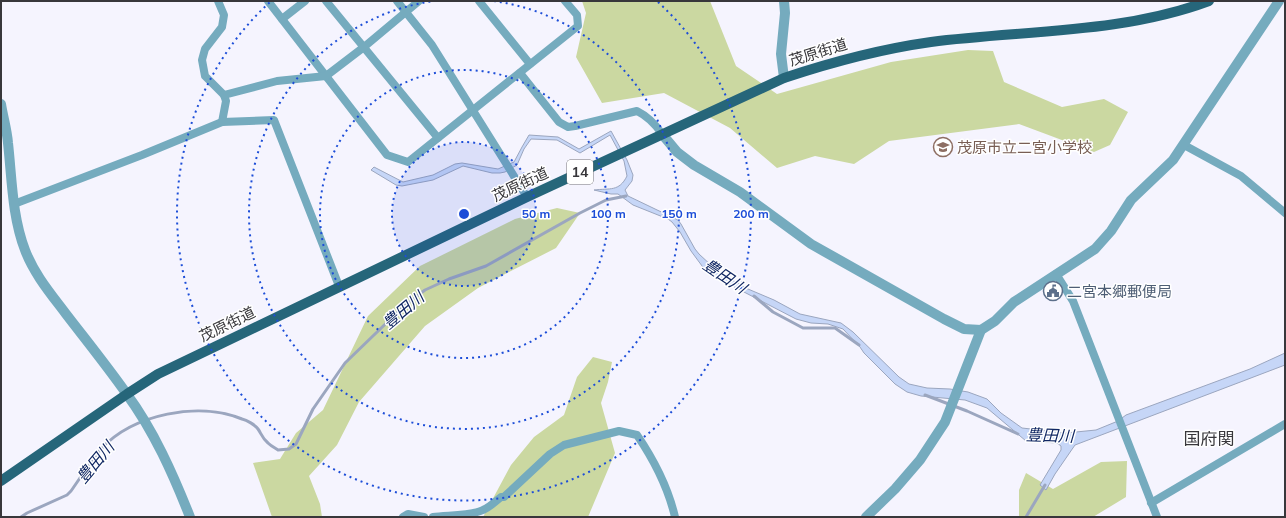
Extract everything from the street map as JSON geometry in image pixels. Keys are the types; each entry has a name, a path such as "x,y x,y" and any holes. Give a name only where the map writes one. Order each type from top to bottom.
{"main road":[{"name":"茂原街道","path":"1,481 158,374 338,286 784,78 814,68 889,49 932,42 1093,28 1148,18 1209,1"}],"street":[{"path":"218,1 224,15 222,27 204,49 202,60 205,76 224,95 226,101 222,122"},
{"path":"268,1 387,156 408,162 578,26 577,14 565,1"},
{"path":"282,19 305,1"},
{"path":"326,1 438,138"},
{"path":"397,1 432,45 527,197"},
{"path":"224,95 277,81 326,76 364,47 419,1"},
{"path":"479,1 530,64"},
{"path":"784,1 785,13 781,54 784,78"},
{"path":"866,517 895,489 920,460 945,422 981,330 995,321 1014,302 1095,249 1111,230 1131,200 1172,160 1184,145 1279,1"},
{"path":"520,73 559,122 564,126 575,126 637,111 658,128 677,152 694,165 740,192 811,244 944,320 964,329 981,330"},
{"path":"1,104 8,141 14,204 25,250 36,272 127,394 152,434 176,482 190,517"},
{"path":"14,204 142,155 222,122 274,120 338,286"},
{"path":"1184,145 1241,176 1285,213"},
{"path":"1056,274 1073,301 1157,517"},
{"path":"1151,503 1285,424"},
{"path":"433,517 469,514 483,510 504,497 550,454 564,445 619,431 637,435 662,479 670,498 675,517"},
{"path":"403,517 408,514 424,517"}],"green space":[{"path":"582,1 710,1 736,66 777,94 891,62 968,50 993,51 1004,82 1062,107 1104,99 1128,112 1110,145 1094,152 1019,124 889,141 854,164 815,156 777,168 730,128 664,93 602,103 576,57 586,13"},
{"path":"557,208 580,213 556,248 478,288 425,326 359,402 337,445 309,476 320,504 322,517 272,517 253,463 280,459 296,433 323,410 368,316 420,266 515,219"},
{"path":"593,357 612,362 608,382 601,403 615,453 588,517 483,517 511,465 534,437 564,415 577,377"},
{"path":"1127,461 1126,497 1093,517 1019,517 1019,490 1026,473 1053,489 1101,462"}],"water":[{"path":"611,131 627,160 633,175 632,181 625,190 628,196 678,220 699,254 725,276 748,289 774,300 800,314 841,323 853,332 899,377 909,384 927,388 950,389 968,392 987,399 1001,413 1022,428 1066,433 1096,430 1118,421 1126,415 1250,369 1285,353 1285,365 1075,445 1046,490 1040,485 1061,450 1061,446 1057,443 1026,441 987,408 965,400 921,396 907,392 895,384 864,353 843,329 828,324 811,323 796,319 717,278 705,270 691,251 680,232 668,219 633,205 618,194 594,190 617,187 621,185 627,176 624,161 610,135 580,153 557,140 531,139 524,149 517,165 505,172 500,173 492,173 463,166 433,180 402,186 396,185 371,170 374,167 403,182 433,175 455,164 462,163 498,169 514,162 529,135 558,137 579,149"}],"waterway":[{"name":"豊田川","path":"21,517 67,495 101,449 114,437 130,427 148,419 167,414 187,411 206,411 225,414 253,424 266,441 278,450 289,449 296,444 313,409 345,363 405,305 425,290 449,279 486,266 606,200 626,196"},
{"name":"豊田川","path":"754,296 773,312 803,328 835,328 859,345"},
{"name":"豊田川","path":"925,395 967,411 1018,434"},
{"path":"1026,517 1045,485"}],"place":[{"name":"茂原市立二宮小学校","path":"943,147"},
{"name":"二宮本郷郵便局","path":"1053,291"}],"district":[{"name":"国府関","path":"1209,438"}]}
